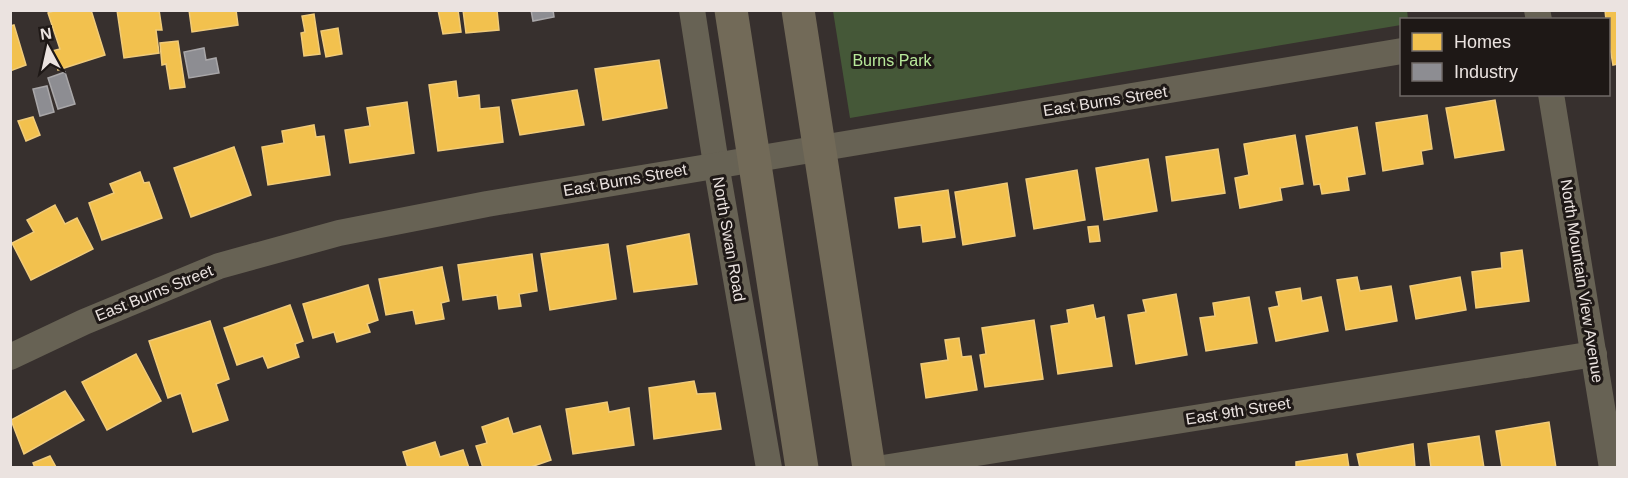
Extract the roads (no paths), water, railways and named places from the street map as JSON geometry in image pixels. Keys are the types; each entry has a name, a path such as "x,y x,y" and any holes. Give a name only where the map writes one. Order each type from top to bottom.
{"main road":[{"path":"731,10 802,468"},
{"path":"798,10 868,468"}],"street":[{"name":"North Swan Road","path":"692,10 716,165 769,468"},
{"name":"East Burns Street","path":"10,357 94,318 219,266 339,233 475,206 1400,51"},
{"name":"North Mountain View Avenue","path":"1551,96 1612,468"},
{"name":"East 9th Street","path":"883,468 1594,354"}],"park label":[{"name":"Burns Park","path":"892,60"}]}
